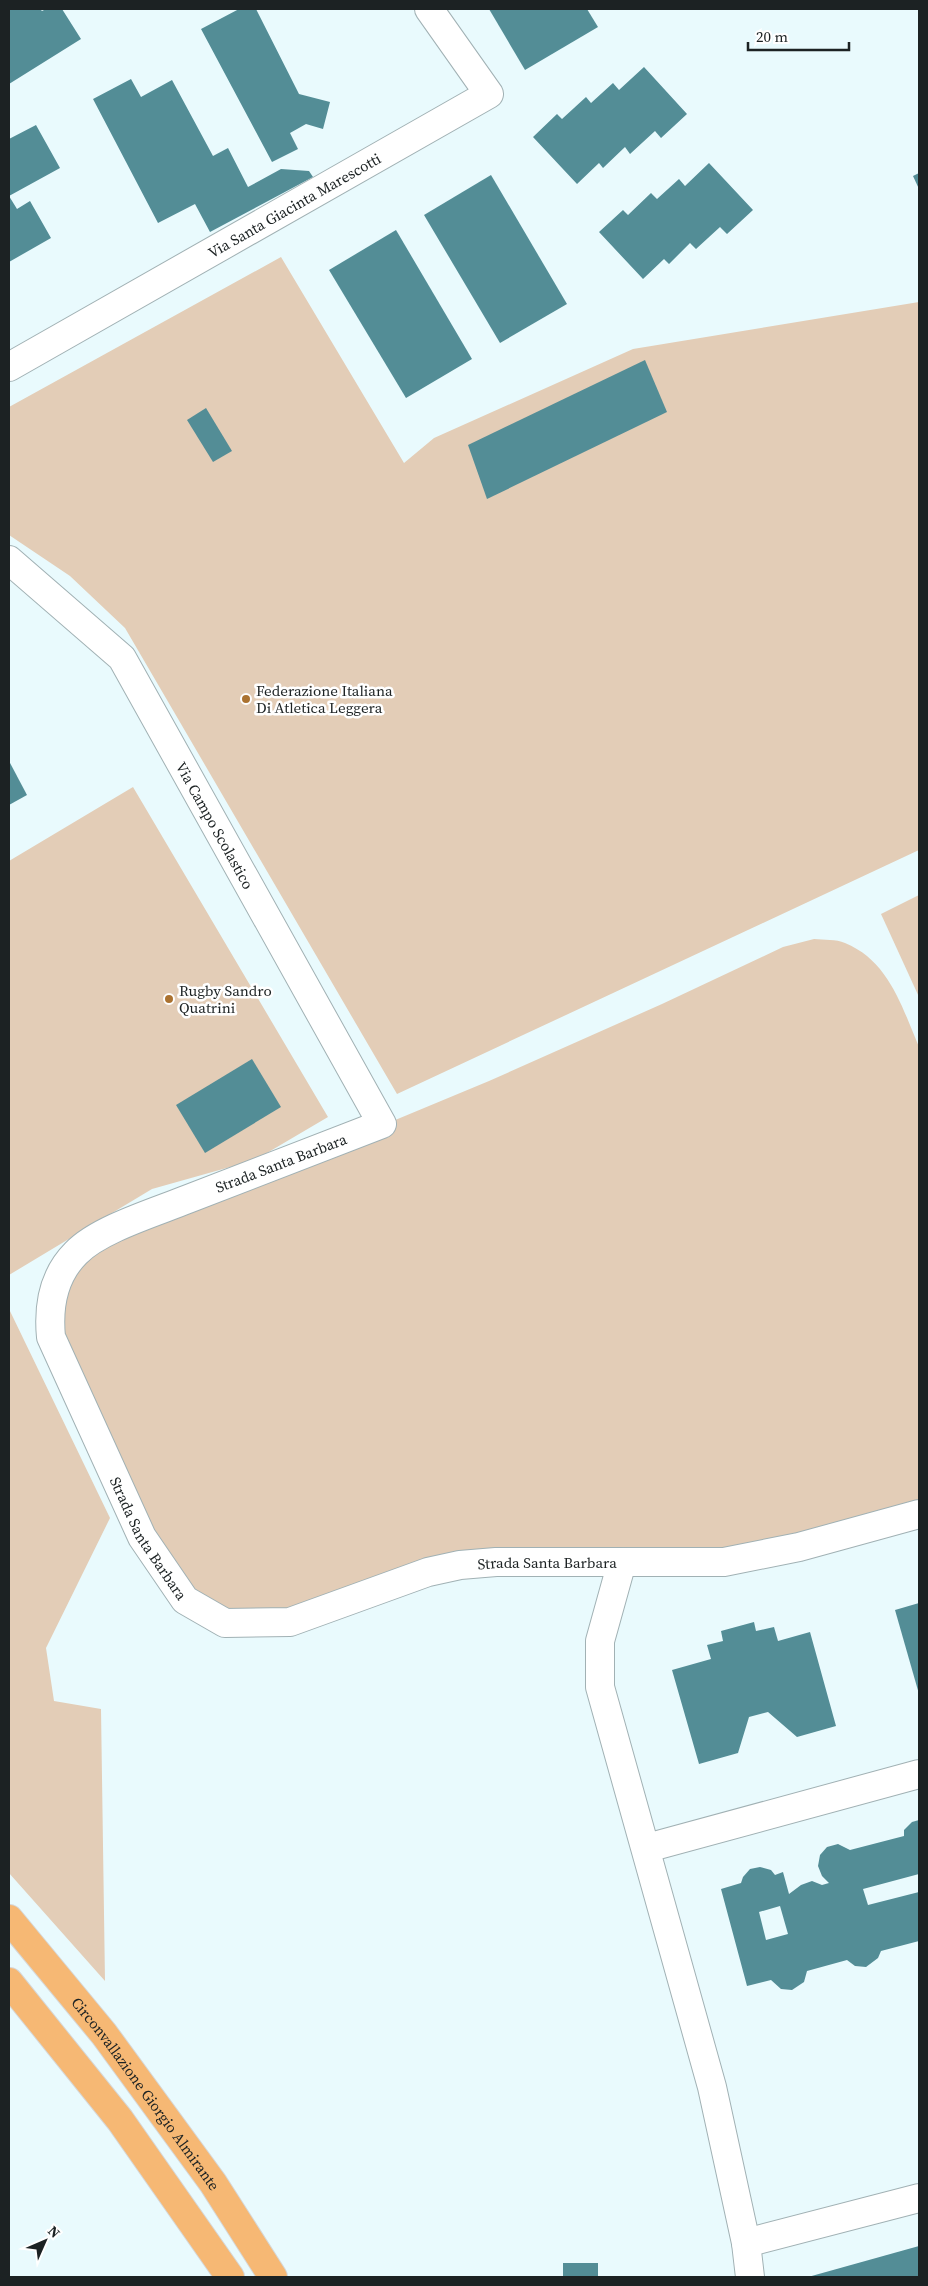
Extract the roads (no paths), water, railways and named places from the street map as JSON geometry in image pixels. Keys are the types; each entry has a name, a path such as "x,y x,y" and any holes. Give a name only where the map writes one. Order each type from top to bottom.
{"highway":[{"name":"Circonvallazione Giorgio Almirante","path":"9,1919 104,2034 214,2183 273,2277"},
{"path":"9,1982 120,2120 230,2277"}],"street":[{"name":"Via Santa Giacinta Marescotti","path":"9,366 488,94 429,9"},
{"name":"Via Campo Scolastico","path":"9,560 122,658 382,1124"},
{"name":"Strada Santa Barbara","path":"382,1124 152,1213 91,1240 75,1253 63,1270 51,1302 51,1337 142,1537 185,1600 225,1623 290,1622 428,1572 460,1565 496,1562 724,1562 799,1547 919,1514"},
{"path":"622,1562 600,1641 600,1687 647,1848 712,2088 746,2243 750,2277"},
{"path":"647,1848 919,1774"},
{"path":"746,2243 919,2198"}],"place":[{"name":"Federazione Italiana Di Atletica Leggera","path":"246,699"},
{"name":"Rugby Sandro Quatrini","path":"169,999"}]}
